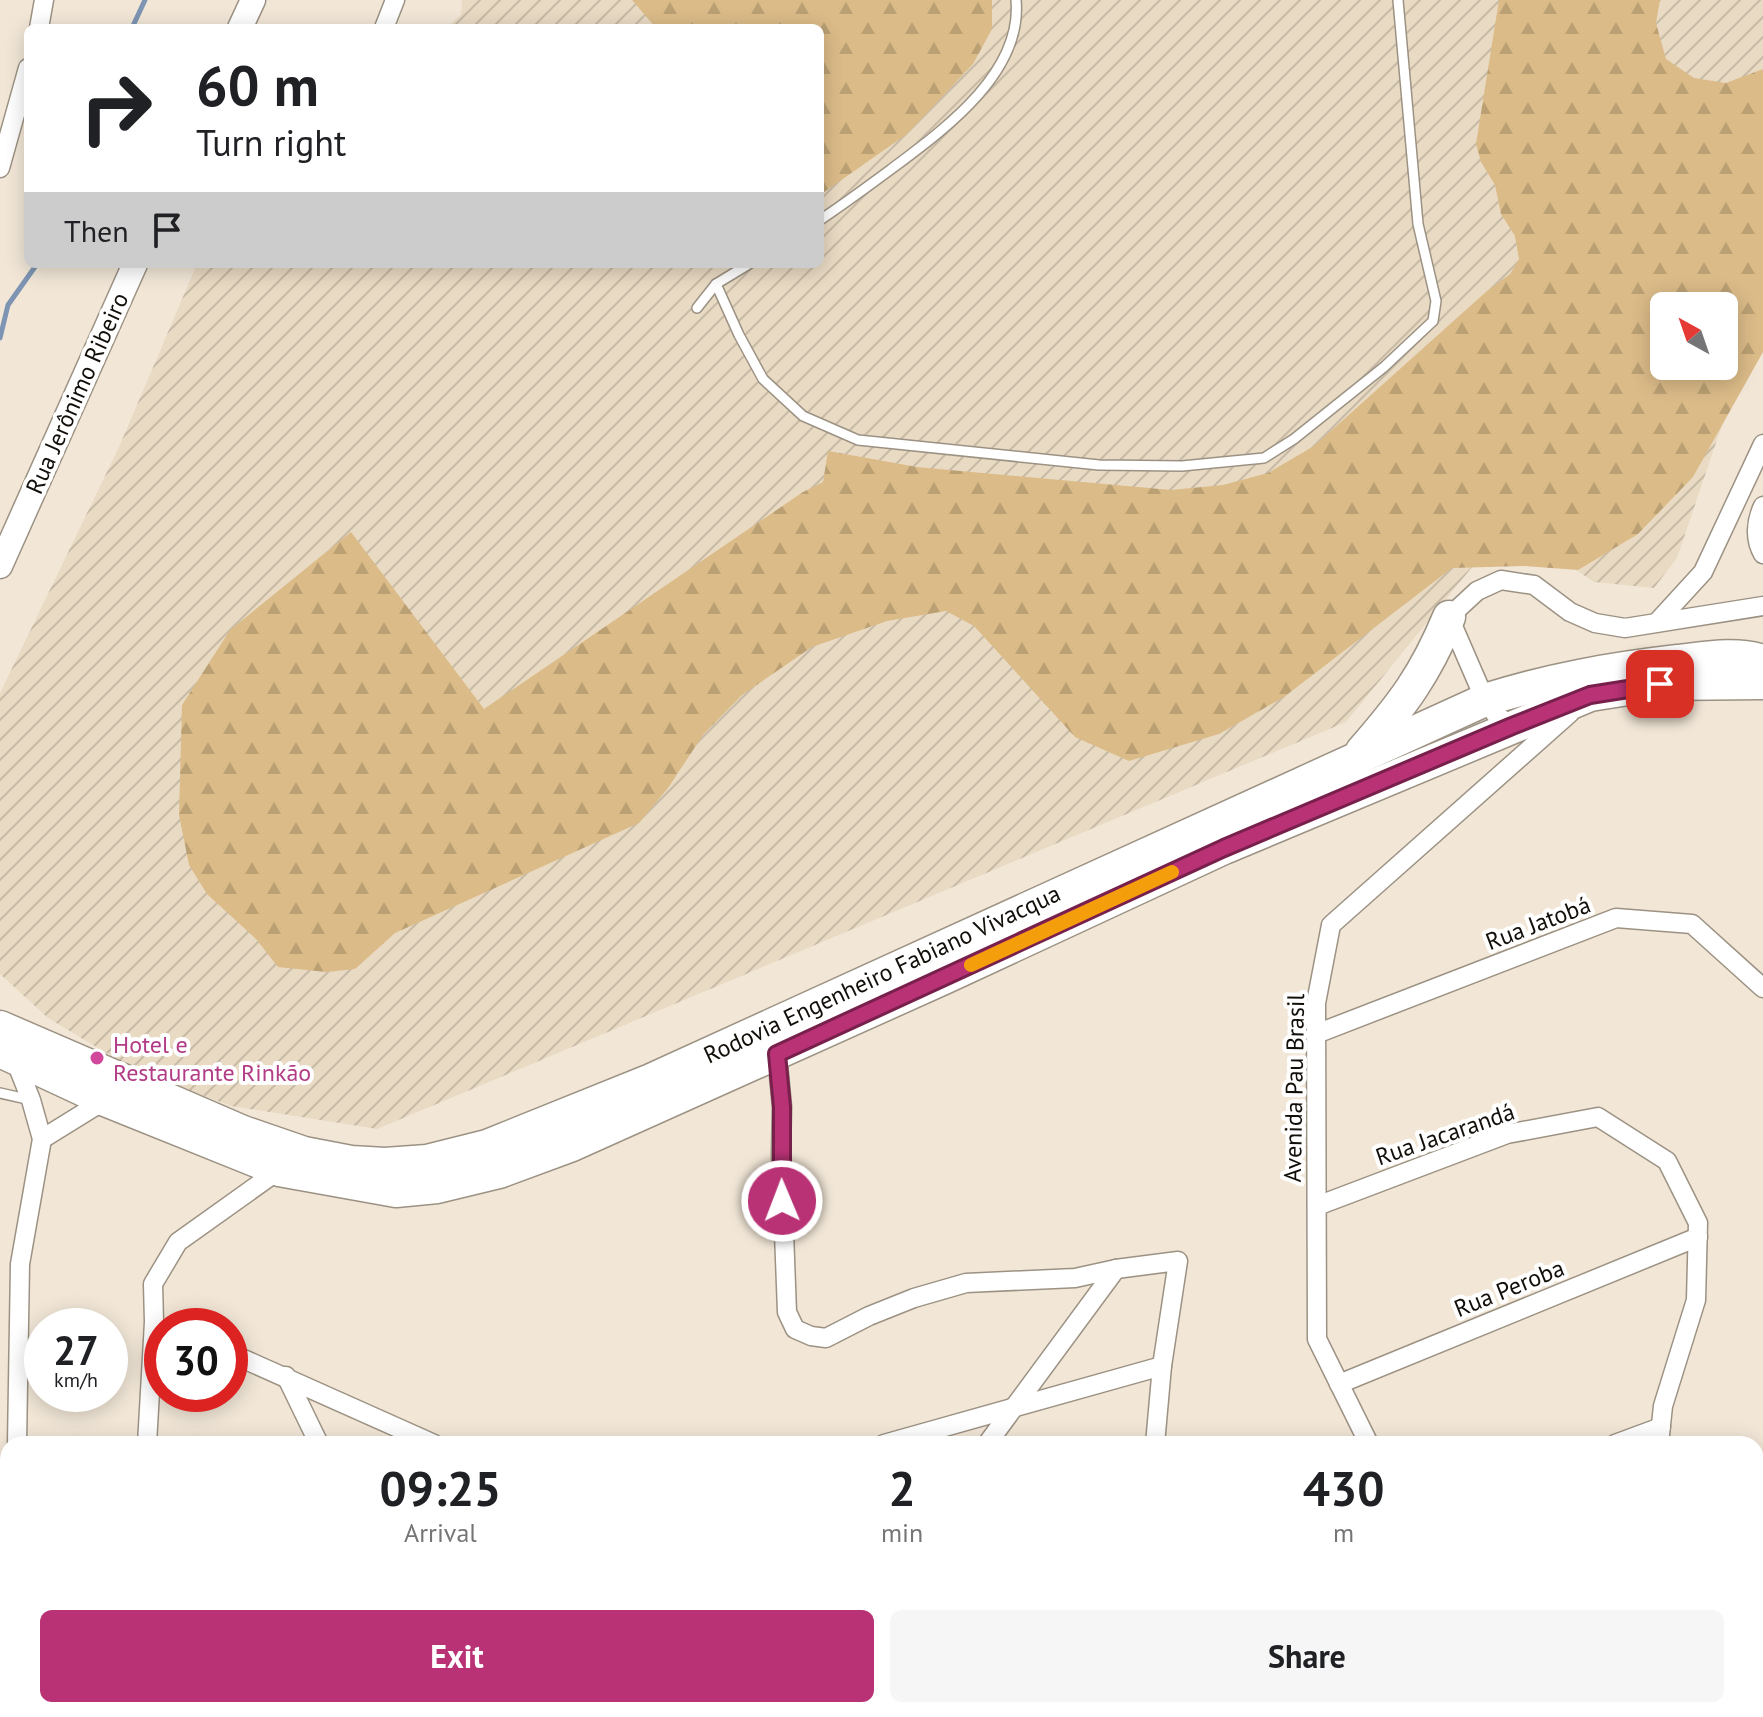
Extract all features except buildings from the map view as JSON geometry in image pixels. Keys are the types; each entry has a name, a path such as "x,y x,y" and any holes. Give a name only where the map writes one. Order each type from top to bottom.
{"highway":[{"path":"1356,757 1420,679 1449,617"},
{"name":"Rodovia Engenheiro Fabiano Vivacqua","path":"6,1039 105,1100 279,1170 396,1191 437,1187 499,1172 572,1145 656,1094 938,964 1356,757 1485,700 1545,681 1617,668 1749,656 1763,661"},
{"name":"Rodovia Engenheiro Fabiano Vivacqua","path":"6,1039 304,1153 373,1163 427,1161 487,1146 777,1054 938,964 1590,695 1660,684 1763,683"},
{"path":"1224,848 1253,807"}],"street":[{"path":"40,24 44,0"},
{"path":"242,24 253,0"},
{"path":"386,24 395,0"},
{"path":"0,168 24,82"},
{"name":"Rua Jerônimo Ribeiro","path":"0,566 133,268"},
{"path":"1659,620 1703,572 1763,444"},
{"path":"1763,506 1757,519 1759,547 1763,554"},
{"path":"1512,726 1496,715 1485,700 1449,617 1477,591 1501,580 1534,585 1570,612 1595,623 1625,628 1659,620 1763,606"},
{"name":"Avenida Pau Brasil","path":"1365,1436 1317,1339 1316,1003 1331,925 1590,695"},
{"name":"Rua Jatobá","path":"1316,1034 1616,918 1692,924 1763,988"},
{"path":"6,1039 31,1100 42,1139 20,1264 17,1436"},
{"path":"777,1054 782,1107 781,1169 787,1312 795,1329 826,1338 914,1298 966,1283 1075,1278 1178,1261 1162,1366 1156,1436"},
{"path":"42,1139 105,1100"},
{"name":"Rua Jacarandá","path":"1317,1206 1507,1134 1598,1117 1667,1161 1698,1223 1698,1237 1696,1300 1663,1406 1660,1436"},
{"path":"157,1308 153,1284 178,1242 279,1170"},
{"name":"Rua Peroba","path":"1339,1384 1698,1237"},
{"path":"993,1436 1116,1269"},
{"path":"248,1360 417,1436"},
{"path":"914,1436 1162,1366"},
{"path":"286,1376 315,1436"},
{"path":"148,1436 150,1412"}],"lane":[{"path":"824,217 953,123 996,74 1009,42 1016,0"},
{"path":"716,284 763,379 803,416 858,440 1099,465 1182,466 1264,458 1294,439 1384,367 1433,321 1436,301 1418,224 1398,0"},
{"path":"697,308 716,284 742,268"},
{"path":"0,1093 31,1100"}],"shaded area":[{"path":"462,0 1763,0 1763,324 1719,434 1677,558 1654,588 1594,582 1545,549 1473,566 1346,722 377,1129 231,1106 133,1069 48,1018 0,974 0,693 119,447 195,268 824,268 824,24 451,24 461,15"}],"green space":[{"path":"632,0 992,0 992,29 973,64 907,134 824,192 824,24 653,24"},
{"path":"1499,0 1660,0 1656,23 1666,59 1694,78 1726,83 1763,69 1763,352 1693,477 1638,534 1578,570 1524,566 1452,568 1284,697 1219,734 1129,761 1075,737 974,626 946,611 887,621 812,647 742,695 703,735 668,788 639,823 395,933 355,969 326,972 278,967 256,939 207,894 189,865 179,815 182,705 230,630 351,532 484,709 803,492 823,482 828,451 917,467 1171,490 1223,485 1268,473 1314,446 1510,274 1519,259 1515,236 1501,214 1495,185 1481,162 1476,144"}],"waterway":[{"path":"134,24 145,0"},
{"path":"0,338 8,305 34,268"}],"slow traffic":[{"path":"971,965 1172,872"}],"place":[{"name":"Hotel e Restaurante Rinkão","path":"97,1058"}],"route":[{"path":"782,1201 782,1107 777,1054 1224,848 1512,726 1590,695 1660,684"}]}
